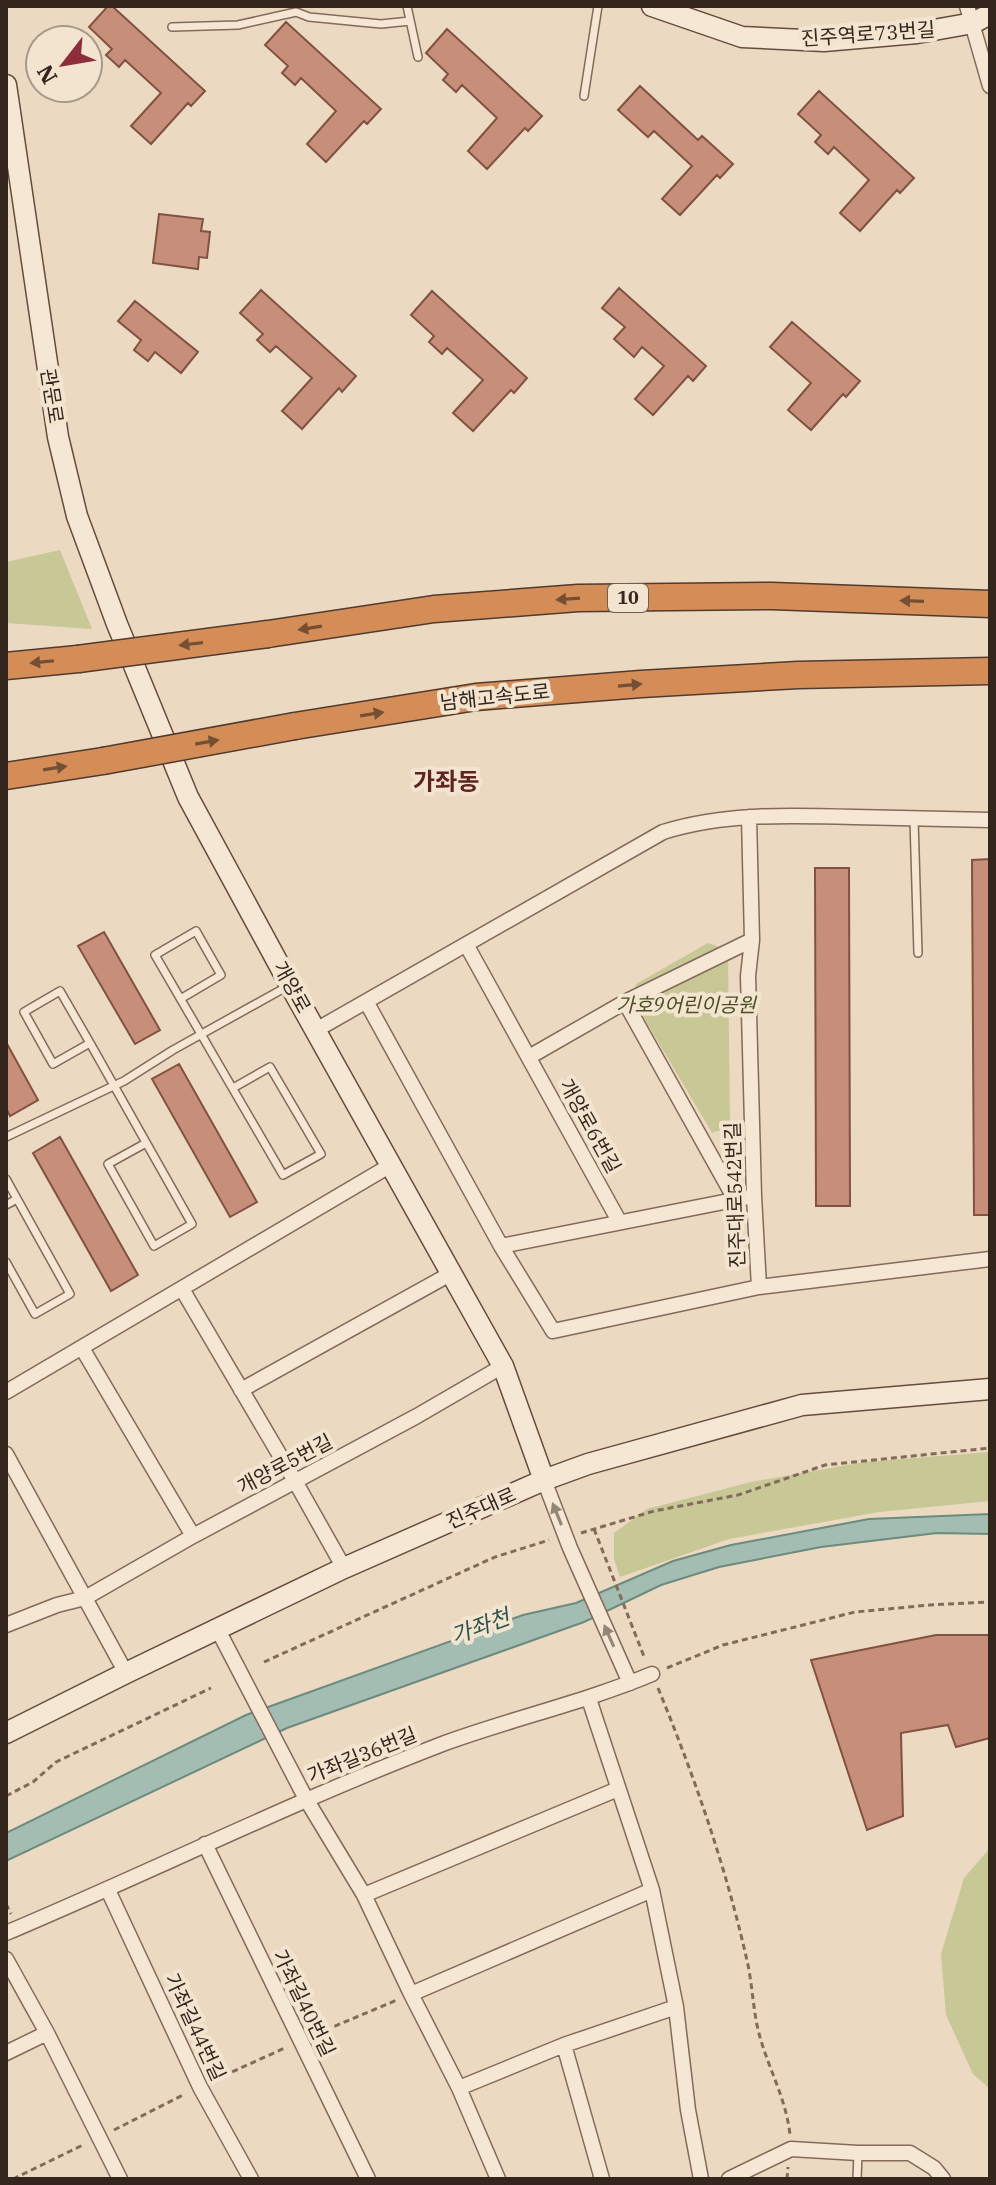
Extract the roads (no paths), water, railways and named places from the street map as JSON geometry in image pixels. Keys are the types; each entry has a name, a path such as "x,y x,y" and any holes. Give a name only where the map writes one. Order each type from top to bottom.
{"highway":[{"name":"10","path":"6,666 268,634 434,609 578,598 772,596 990,604"},
{"name":"남해고속도로","path":"6,776 476,697 798,675 990,671"}],"street":[{"name":"진주역로73번길","path":"652,6 742,37 824,41 917,33 977,14"},
{"path":"977,14 990,86"},
{"name":"관문로","path":"6,85 58,437 68,482 81,528 145,695"},
{"name":"개양로","path":"145,695 188,797 503,1366 544,1480"},
{"path":"316,1030 663,832 683,826 749,817 990,820"},
{"name":"진주대로542번길","path":"501,1246 553,1331 759,1287 748,976 752,940 749,817"},
{"path":"529,1057 625,1002 752,940"},
{"name":"개양로6번길","path":"467,946 619,1221"},
{"name":"진주대로542번길","path":"625,1002 735,1199"},
{"path":"367,1003 501,1246 754,1196"},
{"path":"6,1392 391,1165"},
{"path":"759,1287 990,1259"},
{"path":"241,1390 452,1273"},
{"path":"182,1289 344,1568"},
{"path":"82,1348 193,1536"},
{"name":"개양로5번길","path":"6,1625 57,1605 85,1598 503,1366"},
{"name":"진주대로","path":"6,1733 344,1568 544,1480 588,1464 802,1405 990,1389"},
{"path":"6,1454 126,1673"},
{"path":"544,1480 630,1683"},
{"path":"6,1933 306,1799 218,1630"},
{"name":"가좌길36번길","path":"498,2179 459,2088 364,1895 306,1799 448,1742 589,1699 630,1683 649,1667"},
{"path":"589,1699 652,1890 676,2007 688,2110 701,2179"},
{"path":"364,1895 618,1789"},
{"name":"가좌길40번길","path":"205,1844 368,2179"},
{"name":"가좌길44번길","path":"108,1890 200,2087 251,2179"},
{"path":"411,1994 652,1890"},
{"path":"6,1959 120,2179"},
{"path":"459,2088 564,2045 676,2007"},
{"path":"6,2053 47,2033"},
{"path":"564,2045 602,2179"},
{"path":"729,2179 791,2149 910,2153 934,2168 943,2179"}],"lane":[{"path":"407,6 418,57"},
{"path":"584,96 598,6"},
{"path":"172,27 238,25 296,12 309,17 381,24 410,21"},
{"path":"914,819 918,953"},
{"path":"182,998 221,975 196,931 155,955 283,1175 321,1154 270,1067 233,1088"},
{"path":"6,1137 114,1086 290,985"},
{"path":"90,1043 53,1064 24,1012 60,991 90,1043 192,1224 154,1246 108,1164 146,1143"},
{"path":"6,1179 70,1294 35,1314 6,1262"},
{"path":"6,1205 17,1199"},
{"path":"857,2179 858,2153"}],"district":[{"name":"가좌동","path":"446,782"}],"park label":[{"name":"가호9어린이공원","path":"686,1005"}],"water label":[{"name":"가좌천","path":"480,1626"}]}
